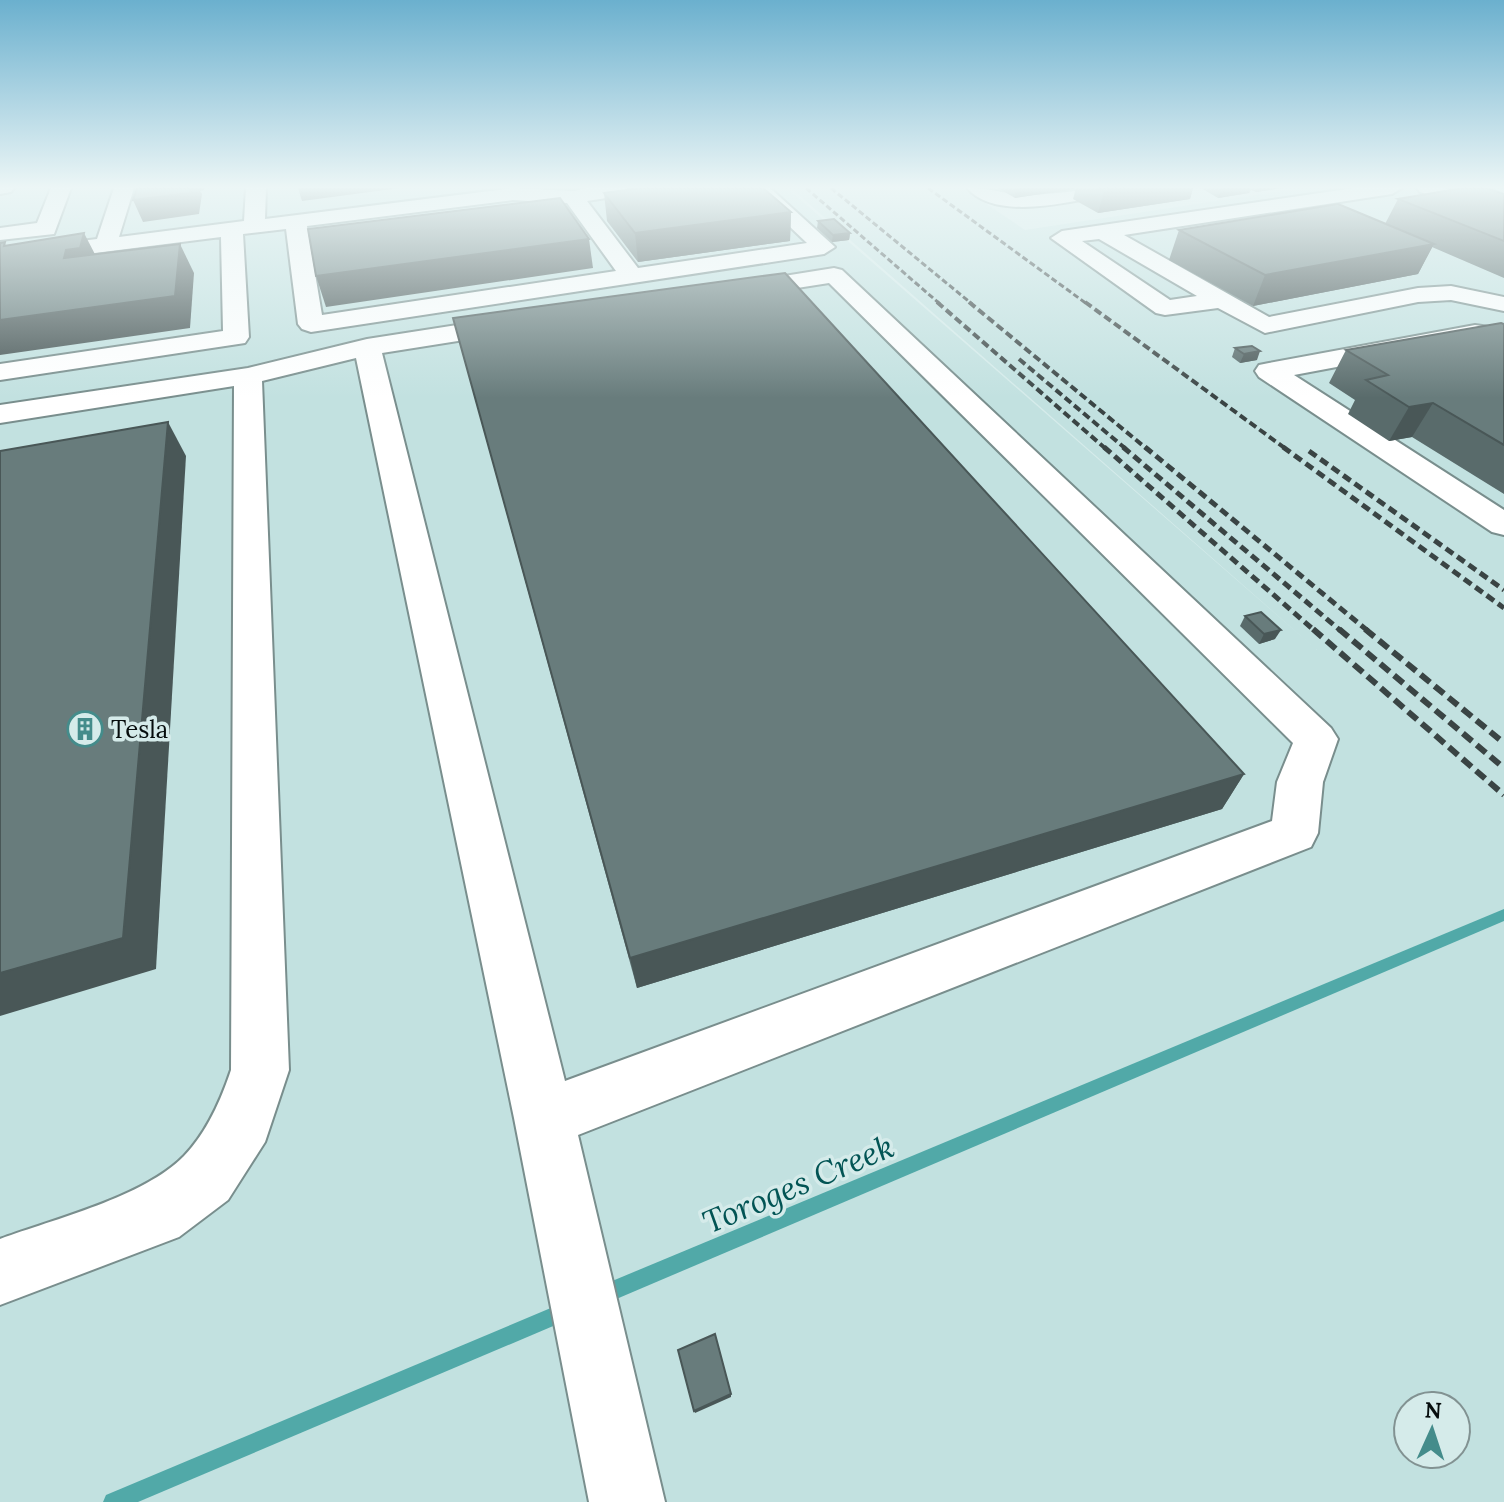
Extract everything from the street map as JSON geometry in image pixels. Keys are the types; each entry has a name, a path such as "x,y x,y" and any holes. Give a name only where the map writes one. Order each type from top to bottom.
{"street":[{"path":"145,265 146,258"},
{"path":"0,372 236,337 239,258"},
{"path":"308,258 311,324 751,258"},
{"path":"619,258 632,276"},
{"path":"1092,258 1165,308 1222,300"},
{"path":"1148,258 1265,325 1418,295 1451,293 1504,304"},
{"path":"0,414 248,376 367,347 834,275 1316,739 1300,782 1294,833 544,1118"},
{"path":"1504,337 1475,333 1269,371 1504,525"},
{"path":"367,347 544,1118 627,1502"},
{"path":"0,1272 156,1214 206,1178 244,1121 260,1070 248,376"}],"shaded area":[{"path":"0,258 867,258 1317,650 871,258 1504,258 1504,1502 0,1502"}],"building":[{"path":"0,258 179,258 175,296 0,320"},
{"path":"313,258 448,258 316,276"},
{"path":"1233,258 1357,258 1265,275"},
{"path":"785,273 1244,774 630,958 453,318"},
{"path":"1504,324 1504,445 1433,403 1409,407 1366,380 1388,375 1346,350"},
{"path":"1252,346 1260,351 1244,354 1235,348"},
{"name":"Tesla","path":"168,422 123,938 0,973 0,451"},
{"path":"1261,612 1281,630 1264,634 1245,616"},
{"path":"715,1334 731,1394 694,1411 678,1350"}],"waterway":[{"name":"Toroges Creek","path":"600,1296 1504,915"},
{"name":"Toroges Creek","path":"113,1502 565,1311"}],"railway":[{"path":"887,258 940,304"},
{"path":"916,258 972,304"},
{"path":"1024,258 1087,304"},
{"path":"937,302 1106,449"},
{"path":"969,302 1147,449"},
{"path":"1085,302 1286,449"},
{"path":"1019,359 1126,449"},
{"path":"1104,447 1315,631"},
{"path":"1123,447 1341,631"},
{"path":"1145,447 1368,631"},
{"path":"1283,447 1504,608"},
{"path":"1309,451 1504,590"},
{"path":"1313,629 1504,795"},
{"path":"1339,629 1504,768"},
{"path":"1365,629 1504,743"}],"place":[{"name":"Tesla","path":"85,729"}]}
